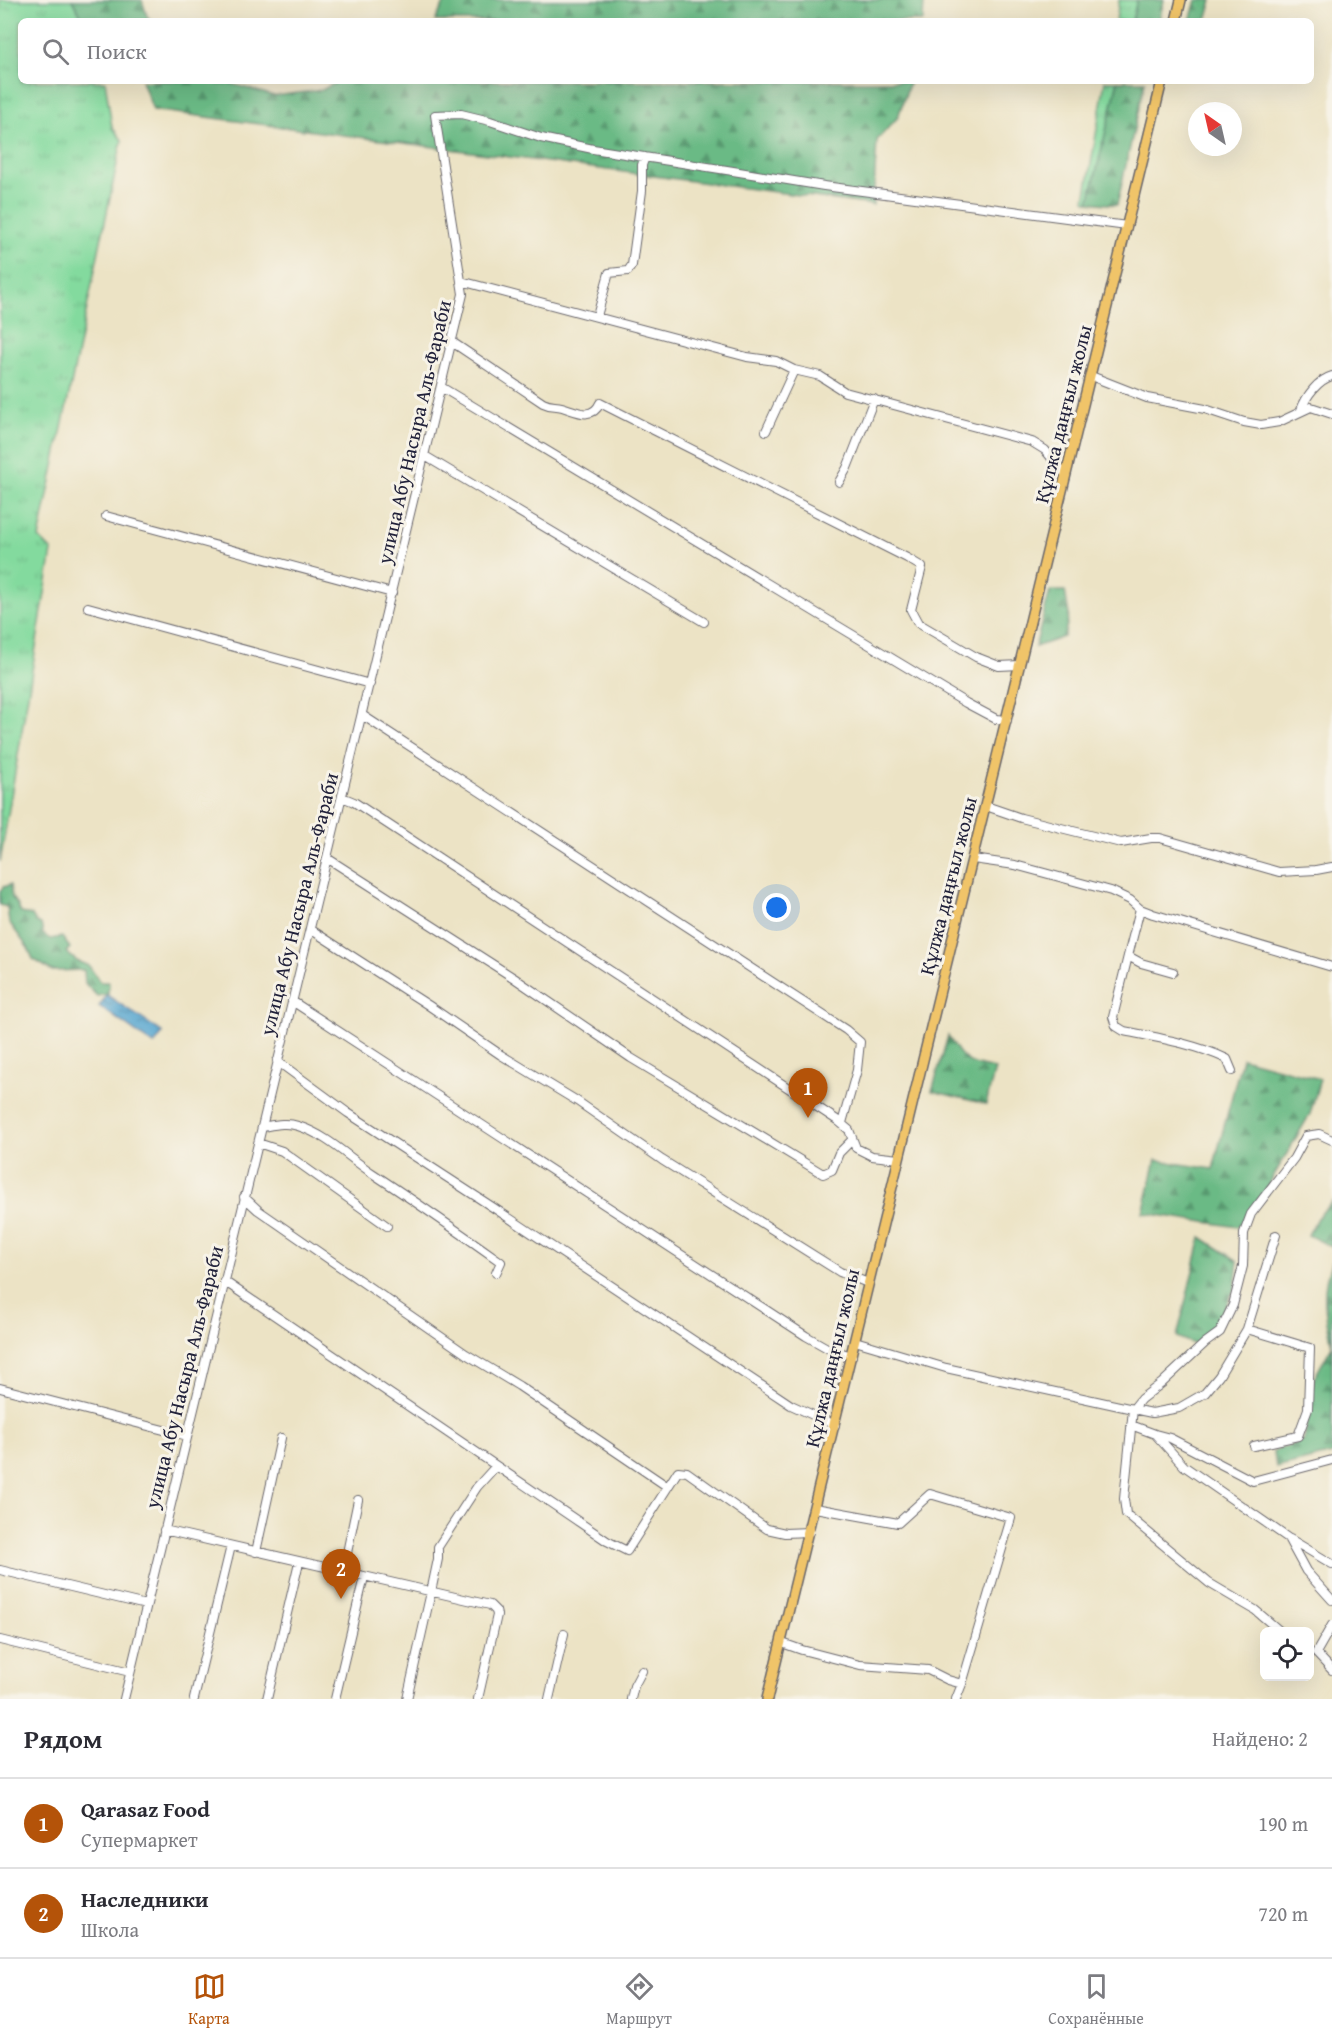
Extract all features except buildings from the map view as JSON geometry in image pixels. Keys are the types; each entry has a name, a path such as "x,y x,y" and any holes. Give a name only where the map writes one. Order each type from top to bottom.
{"main road":[{"path":"1177,18 1181,0"},
{"name":"Құлжа даңғыл жолы","path":"767,1699 1161,84"}],"street":[{"name":"улица Абу Насыра Аль-Фараби","path":"124,1699 464,294 435,115 461,114 541,138 645,157"},
{"path":"597,316 609,273 628,270 632,265 642,191 642,165 645,157 824,186 1127,226"},
{"path":"461,281 747,357 776,361 794,370 820,376 845,392 1039,445 1065,474"},
{"path":"452,342 543,403 552,407 560,406 582,415 592,412 599,407 600,403 907,558 922,567 911,610 918,623 941,639 976,657 999,666 1020,665"},
{"path":"766,431 794,370"},
{"path":"1091,376 1146,398 1205,409 1261,425 1279,422 1311,407 1332,414"},
{"path":"1301,410 1305,399 1325,378 1332,376"},
{"path":"441,387 966,702 996,719 1007,720"},
{"path":"839,482 847,468 874,399"},
{"path":"424,456 704,622"},
{"path":"106,516 392,593"},
{"path":"87,607 369,684"},
{"path":"362,715 846,1030 860,1042 857,1070 842,1123"},
{"path":"342,797 354,802 842,1123 849,1130 856,1148 880,1158 899,1159"},
{"path":"986,806 1083,835 1121,843 1160,838 1279,872 1332,867"},
{"path":"327,858 514,978 631,1058 823,1174 832,1170 838,1153 852,1140"},
{"path":"973,859 1015,865 1111,891 1130,900 1140,909 1332,967"},
{"path":"1140,909 1113,1017 1116,1026 1124,1031 1194,1046 1215,1053 1227,1059 1232,1071"},
{"path":"310,928 501,1055 577,1101 662,1160 840,1272 868,1283"},
{"path":"1128,956 1141,963 1173,972"},
{"path":"292,1001 806,1336 829,1349 852,1356"},
{"path":"278,1061 348,1113 791,1405 835,1425"},
{"path":"262,1126 297,1125 329,1141 501,1262 495,1273"},
{"path":"1275,1627 1255,1610 1209,1583 1126,1514 1124,1499 1131,1425 1133,1409 1141,1399 1162,1383 1204,1343 1220,1332 1233,1305 1243,1266 1245,1233 1251,1214 1294,1158 1306,1136 1319,1134 1332,1140"},
{"path":"258,1143 282,1151 387,1226"},
{"path":"244,1197 281,1227 334,1261 466,1354 519,1386 668,1487"},
{"path":"855,1341 946,1368 1152,1413 1179,1408 1205,1393 1219,1376 1247,1329 1276,1235"},
{"path":"224,1281 607,1541 627,1551 678,1471 687,1472 767,1529 784,1533 809,1532"},
{"path":"1247,1329 1310,1348 1308,1409 1298,1436 1254,1446"},
{"path":"0,1388 187,1436"},
{"path":"1131,1425 1170,1438 1252,1481 1332,1460"},
{"path":"1155,1434 1184,1466 1288,1538 1332,1564"},
{"path":"256,1552 281,1438"},
{"path":"407,1699 438,1559 438,1547 477,1487 496,1466"},
{"path":"815,1508 898,1523 930,1494 1011,1518 956,1699"},
{"path":"343,1572 358,1500"},
{"path":"164,1530 490,1605 497,1615 478,1699"},
{"path":"1288,1538 1305,1571 1332,1600"},
{"path":"194,1699 231,1546"},
{"path":"267,1699 299,1562"},
{"path":"0,1570 146,1605"},
{"path":"334,1699 363,1576"},
{"path":"1314,1650 1332,1625"},
{"path":"549,1699 564,1634"},
{"path":"0,1640 130,1672"},
{"path":"782,1643 860,1665 928,1670 962,1684"},
{"path":"1314,1652 1332,1671"},
{"path":"631,1699 634,1686 642,1671"}],"green space":[{"path":"0,0 72,0 82,18 18,18 18,84 105,84 112,127 122,140 39,538 52,551 0,862"},
{"path":"72,0 142,0 149,18 82,18"},
{"path":"446,0 924,0 923,18 437,18"},
{"path":"1119,0 1137,0 1133,18 1116,18"},
{"path":"1137,0 1164,0 1160,18 1133,18"},
{"path":"1196,0 1212,0 1207,18 1191,18"},
{"path":"143,84 232,84 274,96 322,90 333,84 909,84 898,117 877,140 873,205 153,110"},
{"path":"1104,84 1117,84 1089,202 1085,200"},
{"path":"1117,84 1144,84 1117,205 1089,202"},
{"path":"1050,591 1065,591 1069,615 1064,637 1035,647"},
{"path":"10,885 12,898 21,913 32,915 36,922 41,924 43,934 50,939 62,937 70,948 66,952 77,961 89,966 100,982 109,982 108,994 97,996 85,984 84,970 52,971 33,959 9,922 7,907 0,905 0,892 3,887"},
{"path":"948,1036 966,1060 995,1069 986,1104 932,1091"},
{"path":"1242,1058 1320,1079 1310,1114 1266,1189 1238,1227 1143,1213 1156,1160 1213,1169"},
{"path":"1332,1202 1332,1247 1308,1235 1317,1218"},
{"path":"1201,1237 1238,1261 1235,1288 1219,1319 1198,1346 1177,1337"},
{"path":"1332,1261 1332,1345 1327,1323 1325,1293"},
{"path":"1332,1346 1332,1454 1276,1468 1274,1451 1304,1440 1314,1378"}],"water":[{"path":"107,995 163,1033 154,1045 99,1006"}],"place":[{"name":"Qarasaz Food","path":"808,1118"},
{"name":"Наследники","path":"341,1599"}]}
